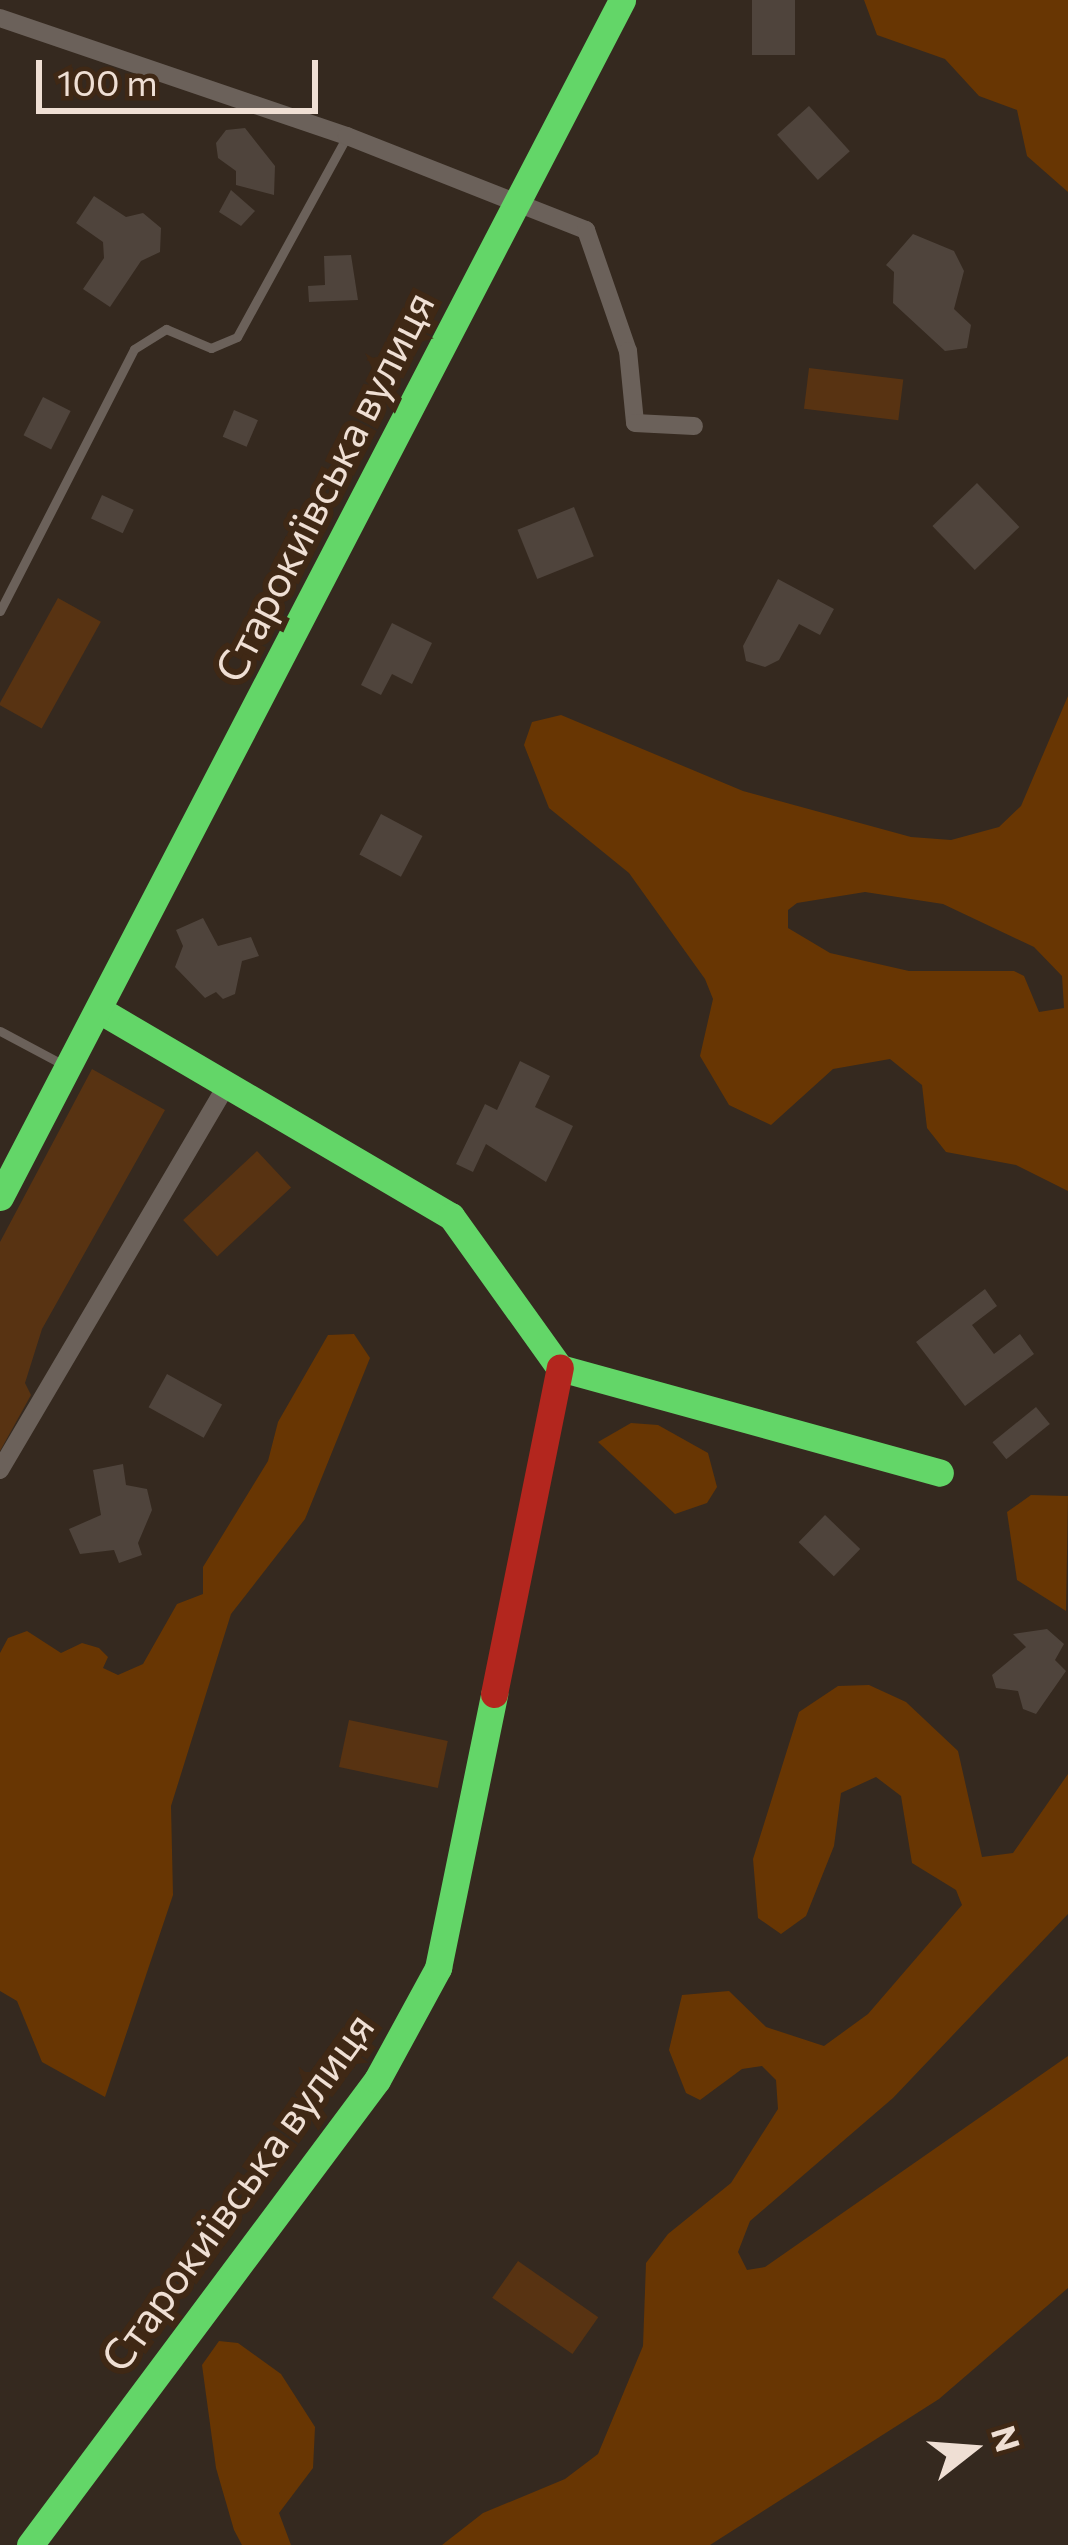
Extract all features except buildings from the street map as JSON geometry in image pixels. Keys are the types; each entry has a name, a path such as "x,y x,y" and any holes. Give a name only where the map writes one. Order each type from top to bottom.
{"street":[{"name":"Старокиївська вулиця","path":"0,1197 101,1011 622,0"},
{"path":"0,18 347,136 586,230 628,351 635,423 694,426"},
{"path":"101,1011 224,1089 451,1216 560,1369 940,1473"},
{"path":"0,1470 224,1089"},
{"name":"Старокиївська вулиця","path":"30,2545 377,2080 438,1968 560,1369"}],"lane":[{"path":"0,611 134,349 166,329 211,348 237,337 347,136"},
{"path":"0,1031 67,1067"}],"shaded area":[{"path":"864,0 1068,0 1068,192 1027,156 1017,110 979,96 945,59 877,35"},
{"path":"809,368 903,380 898,420 804,409"},
{"path":"58,598 101,622 42,728 0,703"},
{"path":"1068,696 1068,1191 1016,1165 946,1152 927,1128 922,1085 890,1059 833,1069 771,1125 729,1105 700,1056 713,999 705,979 629,873 549,808 524,745 532,722 561,715 743,791 911,837 951,840 999,827 1021,806","holes":["865,892 943,904 1034,947 1062,976 1064,1008 1039,1012 1024,976 1014,971 909,971 830,953 788,928 788,910 797,903"]},
{"path":"92,1069 165,1110 42,1329 25,1383 31,1395 0,1451 0,1242"},
{"path":"257,1151 291,1188 217,1256 183,1220"},
{"path":"354,1334 370,1358 305,1519 231,1614 171,1806 173,1895 105,2097 42,2062 17,2001 0,1991 0,1653 8,1638 27,1631 61,1653 82,1643 99,1648 108,1657 103,1668 118,1675 143,1664 177,1604 203,1594 203,1567 268,1461 278,1422 328,1335"},
{"path":"631,1423 658,1425 708,1453 717,1487 707,1503 675,1514 598,1442"},
{"path":"1031,1495 1068,1496 1066,1611 1017,1580 1007,1512"},
{"path":"869,1685 906,1702 958,1751 982,1857 1013,1853 1068,1774 1068,1914 893,2098 750,2221 738,2252 747,2270 765,2267 1068,2056 1068,2288 939,2399 710,2545 442,2545 483,2513 565,2479 598,2454 643,2346 646,2263 668,2234 731,2183 778,2109 776,2080 762,2066 742,2069 700,2100 686,2093 669,2050 682,1995 729,1991 766,2027 824,2046 868,2014 962,1905 956,1890 912,1863 901,1796 876,1777 841,1793 834,1846 806,1916 781,1934 758,1918 753,1859 799,1712 838,1686"},
{"path":"349,1720 448,1741 438,1788 339,1767"},
{"path":"518,2261 598,2317 572,2354 492,2298"},
{"path":"219,2341 238,2343 281,2374 315,2427 313,2468 279,2513 291,2545 242,2545 234,2530 216,2468 202,2365"}],"traffic: fast":[{"path":"0,1197 622,0"},
{"path":"101,1011 451,1216 560,1368 940,1473"},
{"path":"30,2545 377,2080 438,1968 494,1694"}],"traffic: jam":[{"path":"494,1694 560,1368"}]}
